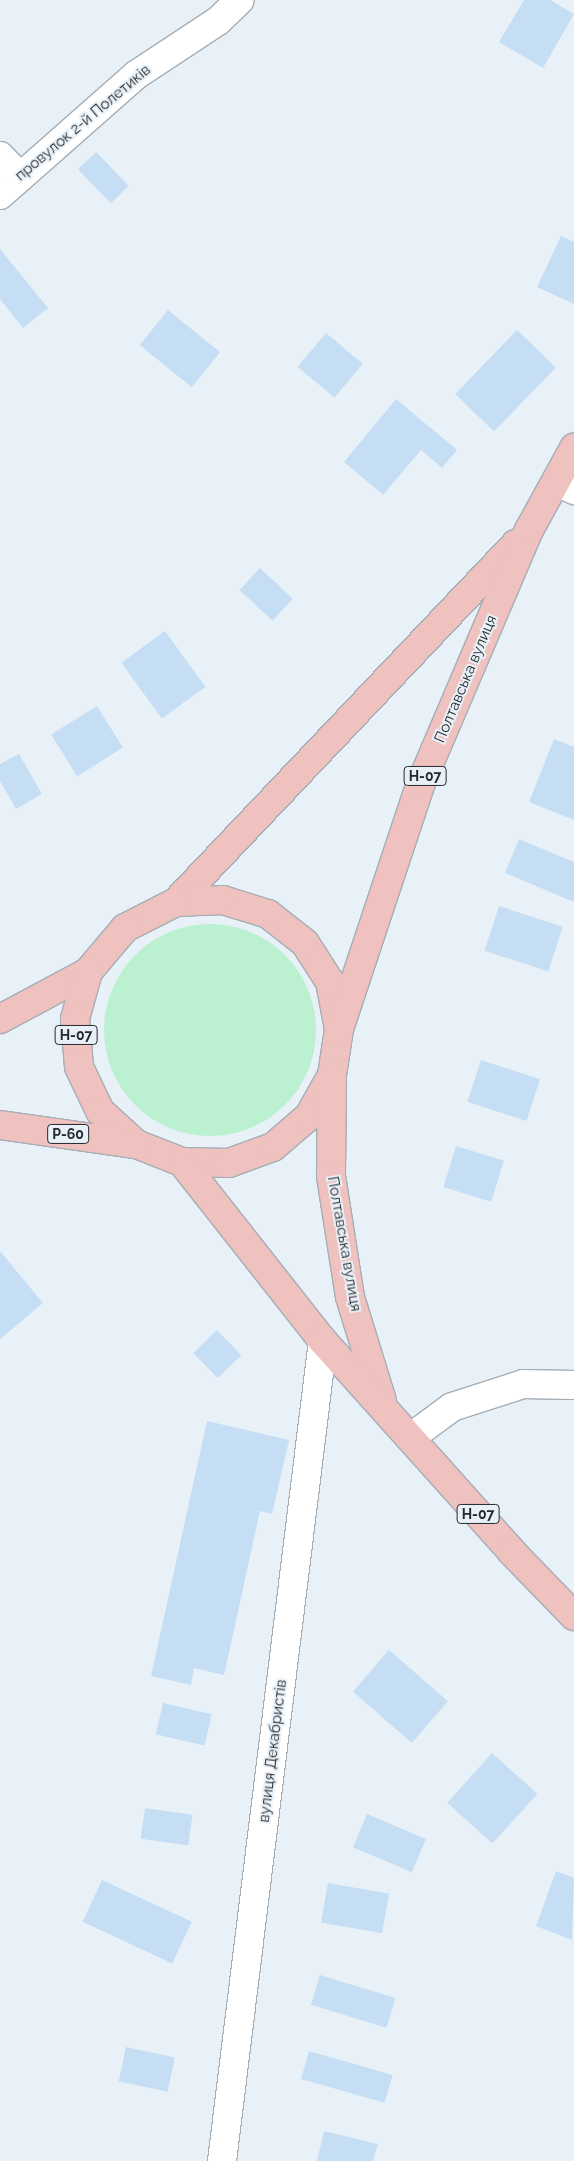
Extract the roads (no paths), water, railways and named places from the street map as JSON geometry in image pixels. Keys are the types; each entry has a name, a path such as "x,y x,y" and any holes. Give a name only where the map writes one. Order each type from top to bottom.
{"main road":[{"name":"Полтавська вулиця","path":"176,902 529,530 565,486 574,448"},
{"name":"Полтавська вулиця","path":"339,1028 421,783 529,530"},
{"name":"Н-07","path":"223,900 268,914 305,942 330,982 339,1028 332,1075 309,1116 273,1147 229,1163 182,1162 136,1144 100,1111 79,1067 75,1019 88,972 125,928 176,902 223,900"},
{"path":"0,1018 88,972"},
{"name":"Полтавська вулиця","path":"332,1075 331,1176 349,1288 385,1409"},
{"name":"Р-60","path":"0,1125 136,1144"},
{"name":"Н-07","path":"182,1162 323,1341 512,1552 574,1616"}],"street":[{"name":"провулок 2-й Полетиків","path":"0,195 136,75 218,21 240,0"},
{"path":"0,156 20,177"},
{"name":"вулиця Декабристів","path":"222,2161 323,1341"},
{"path":"410,1438 452,1407 523,1384 574,1385"}]}
